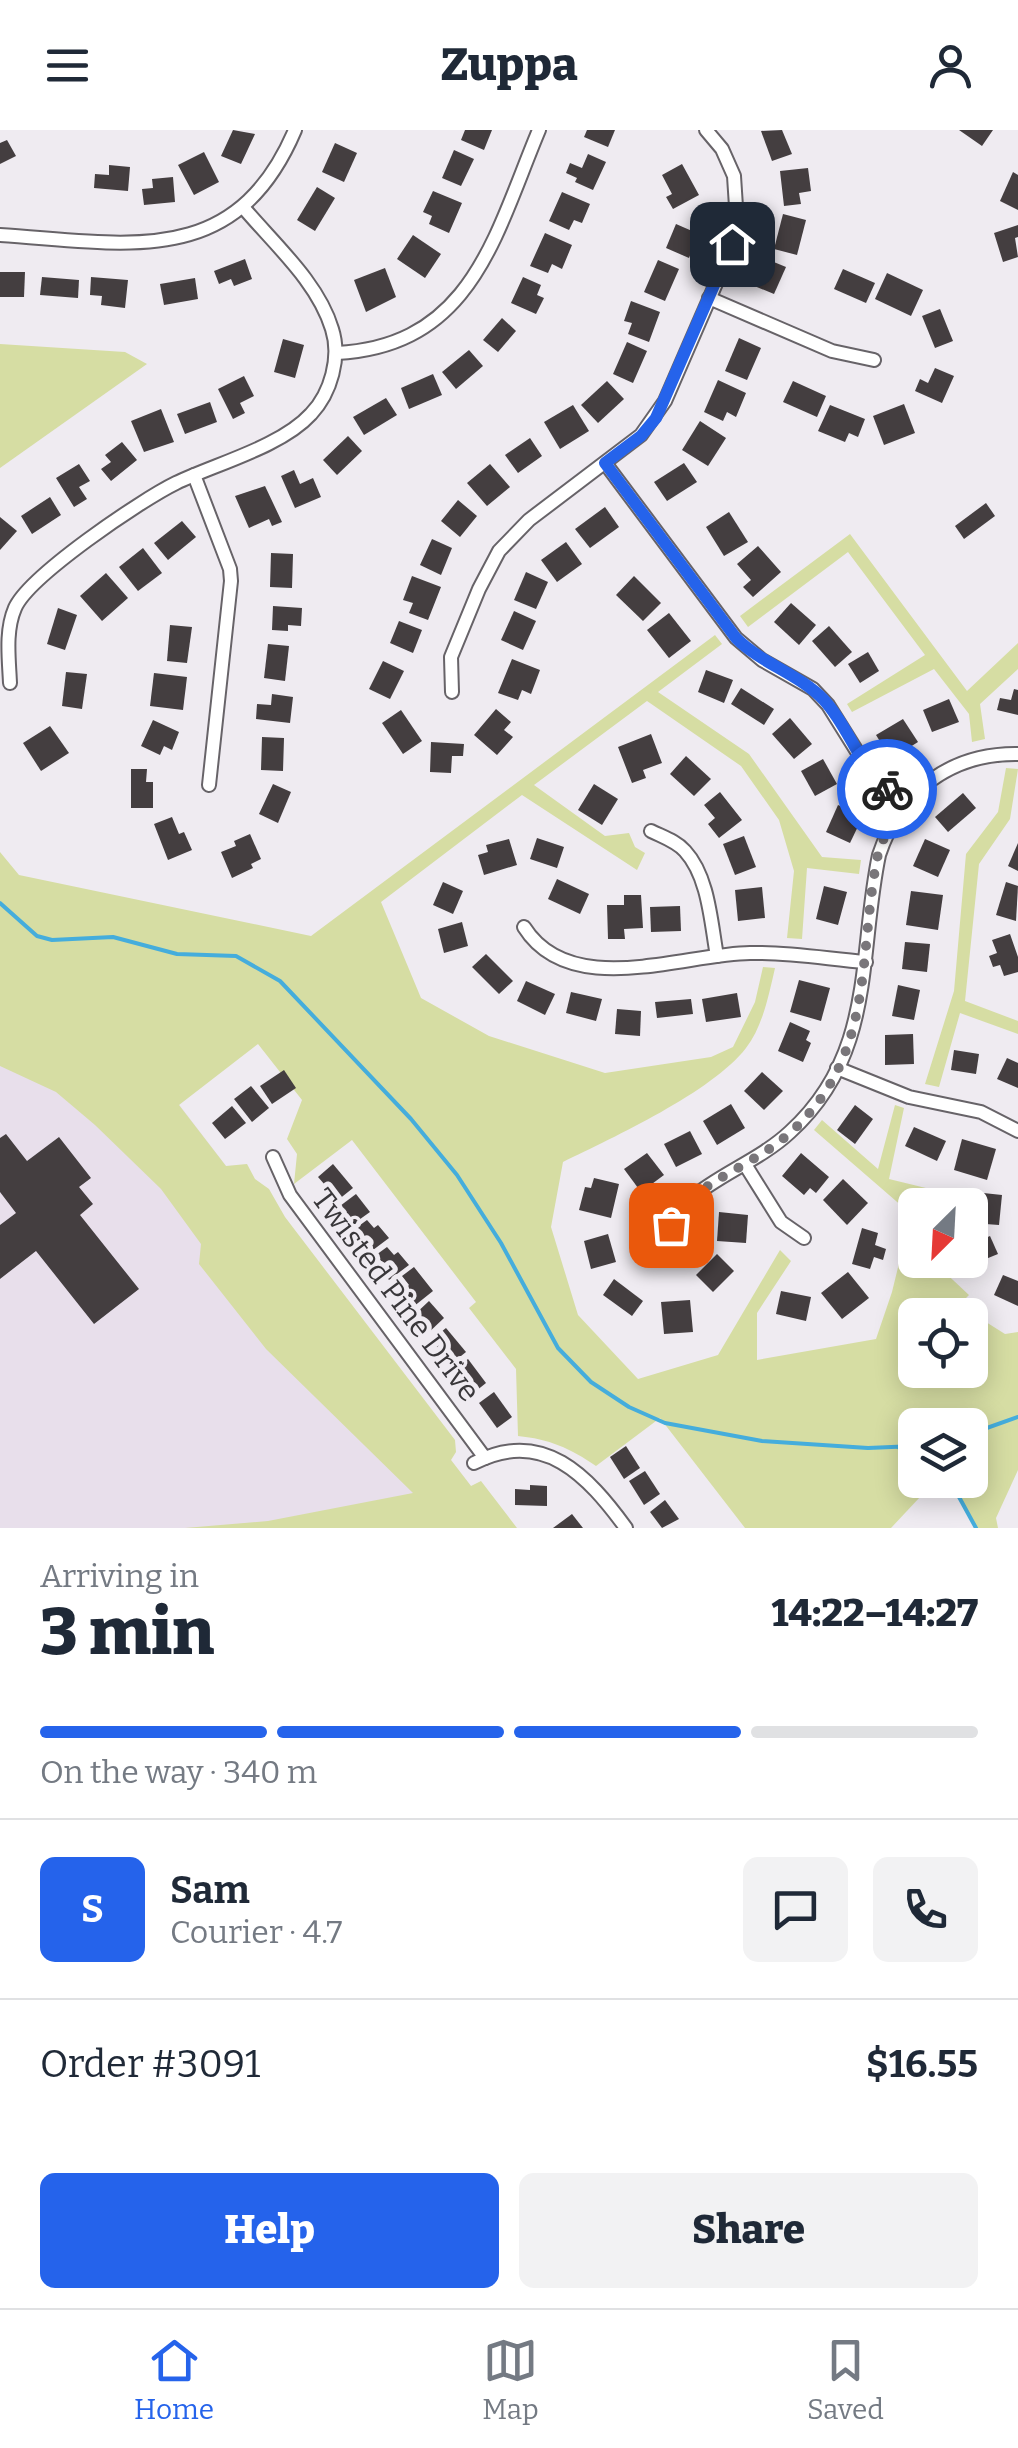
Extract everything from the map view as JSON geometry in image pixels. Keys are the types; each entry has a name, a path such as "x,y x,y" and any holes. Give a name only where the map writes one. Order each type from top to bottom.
{"street":[{"path":"0,235 156,243 192,234 243,207 264,187 278,168 295,130"},
{"path":"337,352 368,351 396,342 433,322 468,288 538,130"},
{"path":"452,692 451,657 478,588 499,551 530,520 641,436 656,418 732,244 738,194 729,161 706,130"},
{"path":"10,683 9,627 22,594 34,580 142,504 194,475 280,436 311,414 324,395 337,352 334,333 319,299 243,207"},
{"path":"709,298 832,351 874,360"},
{"path":"605,463 736,638 762,660 813,689 828,704 873,777 905,804"},
{"path":"194,475 230,569 231,581 209,785"},
{"path":"671,1225 690,1200 746,1166 792,1131 809,1113 837,1068 858,1016 878,854 905,804 917,789 949,767 990,754 1018,754"},
{"path":"651,831 676,843 692,861 700,877 716,956"},
{"path":"524,927 540,946 587,965 638,968 716,956 775,953 866,962"},
{"path":"837,1068 909,1097 981,1112 1018,1131"},
{"name":"Twisted Pine Drive","path":"274,1157 290,1195 480,1461 498,1451 552,1456 577,1470 626,1528"},
{"path":"746,1166 780,1222 804,1238"}],"shaded area":[{"path":"0,878 145,1060 503,1528 0,1528"}],"green space":[{"path":"0,344 125,352 147,364 0,468"},
{"path":"850,534 967,691 1018,643 1018,669 980,704 985,739 972,742 969,714 934,669 852,712 847,704 925,655 848,552 748,627 740,616"},
{"path":"715,635 722,644 658,692 749,754 822,857 861,860 859,874 807,868 802,939 787,938 794,871 779,820 741,766 647,701 534,785 605,836 629,833 635,847 645,853 637,870 522,795 381,902 421,998 489,1036 605,1073 711,1057 733,1047 755,1002 763,967 775,968 757,1030 730,1065 687,1097 563,1162 551,1227 578,1315 638,1379 718,1355 780,1250 791,1261 757,1313 757,1360 876,1339 898,1267 898,1278 951,1278 969,1295 966,1298 898,1298 898,1388 988,1388 988,1323 1005,1334 1018,1332 1018,1470 996,1518 998,1528 975,1528 959,1498 988,1498 988,1408 898,1408 898,1498 919,1498 891,1528 745,1528 660,1418 596,1466 559,1445 518,1436 516,1369 469,1308 476,1302 352,1140 294,1184 297,1154 287,1139 302,1100 258,1044 179,1105 226,1166 247,1164 255,1179 269,1189 285,1217 455,1440 456,1452 451,1460 471,1486 481,1481 517,1528 185,1528 268,1521 413,1493 266,1349 199,1264 201,1244 161,1189 56,1092 0,1066 0,852 19,875 311,936"},
{"path":"1006,768 1018,769 1010,819 979,864 965,1001 1018,1021 1018,1034 960,1013 939,1087 925,1084 954,991 966,854 998,812"},
{"path":"895,1105 904,1108 889,1179 926,1188 898,1188 898,1203 814,1130 822,1120 878,1169"}],"building":[{"path":"233,130 255,134 241,164 221,156"},
{"path":"465,130 492,130 484,150 461,140"},
{"path":"587,130 615,130 608,147 584,137"},
{"path":"782,130 792,154 772,161 761,131"},
{"path":"959,130 993,130 982,146"},
{"path":"7,140 16,156 0,164 0,143"},
{"path":"335,143 357,153 344,182 322,172"},
{"path":"454,150 474,159 461,186 442,178"},
{"path":"204,152 219,182 194,195 178,165"},
{"path":"588,154 606,162 593,190 566,173 570,163 582,168"},
{"path":"682,164 699,195 673,209 666,197 672,194 662,175"},
{"path":"109,165 130,167 128,191 94,188 95,174 109,175"},
{"path":"808,168 811,191 799,193 801,204 784,206 780,171"},
{"path":"1013,172 1018,175 1018,210 1000,201"},
{"path":"173,177 175,202 144,205 142,189 153,188 152,179"},
{"path":"317,187 335,198 315,231 297,220"},
{"path":"433,191 462,203 449,233 429,224 432,216 423,212"},
{"path":"562,192 590,204 582,223 574,220 569,230 549,221"},
{"path":"783,214 806,220 797,255 774,249"},
{"path":"676,224 699,234 689,258 666,248"},
{"path":"1018,225 1018,257 1003,262 994,233"},
{"path":"545,233 572,245 562,269 552,264 548,273 530,266"},
{"path":"413,235 441,254 425,278 397,259"},
{"path":"764,258 786,267 774,294 752,285"},
{"path":"245,259 252,279 234,286 231,279 219,284 214,271"},
{"path":"658,260 679,269 665,301 644,292"},
{"path":"385,268 396,297 366,312 354,280"},
{"path":"843,269 875,283 866,303 834,289"},
{"path":"0,272 25,272 24,297 0,297"},
{"path":"887,273 923,290 911,316 875,299"},
{"path":"42,277 79,280 78,298 40,295"},
{"path":"91,277 128,280 125,308 101,305 102,296 90,295"},
{"path":"523,277 541,285 537,295 544,298 536,314 511,303"},
{"path":"195,278 198,299 164,305 160,284"},
{"path":"631,301 660,312 649,342 628,334 632,323 624,321"},
{"path":"940,309 953,341 935,348 922,316"},
{"path":"502,318 516,331 498,352 483,340"},
{"path":"739,338 761,348 747,380 725,371"},
{"path":"283,339 304,345 295,378 274,372"},
{"path":"627,342 647,351 633,383 613,374"},
{"path":"469,350 483,366 456,389 442,372"},
{"path":"935,368 954,376 942,403 915,391 920,379 928,383"},
{"path":"433,374 442,395 409,409 401,388"},
{"path":"244,376 254,396 240,403 245,413 233,419 218,389"},
{"path":"718,380 746,393 736,417 727,412 723,421 704,412"},
{"path":"607,381 624,399 598,423 581,405"},
{"path":"793,381 826,396 817,417 783,402"},
{"path":"386,398 397,415 364,435 353,417"},
{"path":"210,402 217,422 185,434 177,414"},
{"path":"904,404 915,433 884,445 873,416"},
{"path":"573,405 589,431 560,449 544,422"},
{"path":"830,405 865,419 858,437 849,433 845,442 818,431"},
{"path":"161,409 174,442 144,452 131,421"},
{"path":"700,421 726,438 708,466 682,450"},
{"path":"348,436 362,451 337,475 323,460"},
{"path":"530,438 542,456 518,473 505,455"},
{"path":"122,442 137,460 111,481 101,469 111,462 105,455"},
{"path":"684,463 697,482 667,501 654,482"},
{"path":"79,464 90,481 79,487 87,499 74,507 56,478"},
{"path":"490,464 510,487 487,506 467,483"},
{"path":"294,470 300,484 313,478 321,497 295,508 281,476"},
{"path":"265,486 282,522 272,526 269,519 249,528 235,496"},
{"path":"50,497 61,515 32,534 21,516"},
{"path":"458,500 477,516 460,537 441,521"},
{"path":"986,503 995,516 964,539 955,526"},
{"path":"605,507 619,527 590,548 575,529"},
{"path":"729,512 748,542 724,556 706,527"},
{"path":"0,517 17,531 0,550"},
{"path":"182,521 196,537 168,560 154,543"},
{"path":"432,539 452,548 441,575 420,565"},
{"path":"566,542 582,564 557,582 541,560"},
{"path":"758,546 781,572 753,597 743,587 751,580 737,564"},
{"path":"143,548 162,573 138,591 119,567"},
{"path":"271,553 293,554 292,588 270,587"},
{"path":"526,572 548,582 536,609 514,600"},
{"path":"106,573 128,598 102,621 80,596"},
{"path":"412,576 441,587 428,620 409,613 413,603 403,600"},
{"path":"634,576 661,603 643,621 616,595"},
{"path":"791,603 816,625 799,645 774,622"},
{"path":"273,606 302,608 301,626 288,625 288,631 272,630"},
{"path":"58,608 77,615 65,650 47,644"},
{"path":"514,611 536,621 523,650 501,640"},
{"path":"669,613 691,641 669,658 647,630"},
{"path":"399,621 422,630 413,653 390,643"},
{"path":"170,625 192,627 187,663 167,661"},
{"path":"829,626 852,652 835,667 812,641"},
{"path":"268,644 289,646 285,681 264,678"},
{"path":"868,652 879,671 860,683 848,664"},
{"path":"512,659 540,670 531,694 522,690 518,700 498,693"},
{"path":"383,661 404,671 390,699 369,689"},
{"path":"706,670 733,680 724,703 698,692"},
{"path":"66,672 87,674 82,709 62,706"},
{"path":"154,673 187,677 183,710 150,706"},
{"path":"741,688 774,709 764,725 731,704"},
{"path":"1014,689 1018,690 1018,715 997,710 1000,698 1011,700"},
{"path":"272,694 293,697 290,723 256,719 257,704 271,705"},
{"path":"949,699 959,722 932,732 923,710"},
{"path":"496,709 511,722 504,730 513,737 497,755 474,735"},
{"path":"401,710 422,741 403,754 382,723"},
{"path":"790,718 812,744 794,759 772,734"},
{"path":"903,719 918,742 891,759 876,735"},
{"path":"153,720 179,732 172,750 164,746 160,755 141,746"},
{"path":"50,726 69,753 41,771 23,743"},
{"path":"651,734 662,763 643,770 646,778 632,783 618,747"},
{"path":"262,737 284,738 283,771 261,770"},
{"path":"431,742 464,744 463,756 452,756 451,773 430,772"},
{"path":"686,756 711,779 694,796 670,774"},
{"path":"823,759 837,784 815,796 801,771"},
{"path":"131,769 147,769 146,782 153,782 153,808 131,808"},
{"path":"273,784 291,792 278,823 259,814"},
{"path":"594,784 618,799 602,825 578,810"},
{"path":"720,792 742,820 719,838 708,824 715,818 704,805"},
{"path":"963,793 976,808 948,832 935,817"},
{"path":"838,805 863,816 850,843 826,832"},
{"path":"172,817 192,850 168,860 154,824"},
{"path":"250,834 261,859 251,864 253,868 232,878 221,852"},
{"path":"744,836 756,867 735,875 723,844"},
{"path":"537,838 564,847 557,868 530,859"},
{"path":"509,839 517,865 484,875 478,855 488,852 486,845"},
{"path":"925,839 950,850 938,877 913,866"},
{"path":"1018,843 1018,871 1008,866"},
{"path":"557,879 589,894 580,914 548,899"},
{"path":"443,882 463,891 453,914 433,905"},
{"path":"1006,882 1018,886 1016,921 996,915"},
{"path":"824,886 847,892 838,925 816,919"},
{"path":"762,887 765,918 738,921 735,890"},
{"path":"911,891 943,895 938,930 906,925"},
{"path":"624,895 641,895 643,928 624,929 625,939 608,939 607,905 624,905"},
{"path":"680,906 681,931 651,932 650,907"},
{"path":"462,922 468,946 444,953 438,929"},
{"path":"1010,934 1018,957 1018,972 1004,976 1000,965 993,967 989,956 997,953 992,940"},
{"path":"905,942 930,944 927,972 902,969"},
{"path":"486,954 513,981 499,994 472,967"},
{"path":"799,980 830,988 821,1021 790,1012"},
{"path":"526,981 555,994 545,1015 517,1001"},
{"path":"898,985 920,990 914,1020 892,1016"},
{"path":"571,992 602,999 596,1021 566,1013"},
{"path":"737,993 741,1017 706,1022 702,999"},
{"path":"691,999 693,1014 657,1018 655,1002"},
{"path":"617,1009 641,1011 640,1036 615,1034"},
{"path":"790,1022 810,1031 806,1040 811,1043 803,1062 778,1051"},
{"path":"913,1034 914,1064 885,1065 885,1035"},
{"path":"954,1050 979,1054 976,1074 951,1070"},
{"path":"1007,1058 1018,1063 1018,1088 997,1079"},
{"path":"284,1070 296,1088 272,1104 260,1086"},
{"path":"762,1072 783,1091 764,1110 744,1091"},
{"path":"251,1086 269,1108 252,1122 234,1099"},
{"path":"731,1104 745,1128 717,1145 703,1121"},
{"path":"855,1105 873,1119 855,1144 837,1130"},
{"path":"232,1106 246,1123 225,1139 212,1123"},
{"path":"914,1127 946,1141 937,1161 905,1146"},
{"path":"690,1131 702,1154 676,1167 664,1144"},
{"path":"6,1134 27,1161 59,1137 91,1178 79,1187 93,1204 80,1215 139,1289 94,1324 36,1251 0,1279 0,1225 16,1213 0,1192 0,1138"},
{"path":"962,1139 996,1149 987,1180 954,1170"},
{"path":"647,1153 664,1175 641,1192 624,1169"},
{"path":"801,1153 829,1177 816,1193 810,1188 804,1195 782,1176"},
{"path":"333,1164 353,1188 338,1200 318,1177"},
{"path":"594,1178 619,1184 611,1218 579,1210 585,1187 591,1188"},
{"path":"843,1179 868,1203 847,1225 823,1200"},
{"path":"356,1194 370,1212 349,1227 336,1209"},
{"path":"988,1194 1002,1195 999,1225 988,1224"},
{"path":"719,1212 748,1215 746,1243 717,1241"},
{"path":"367,1220 374,1228 378,1225 389,1238 369,1253 356,1228"},
{"path":"862,1228 878,1233 875,1245 886,1249 883,1260 874,1257 870,1269 852,1264"},
{"path":"608,1234 616,1262 591,1269 584,1241"},
{"path":"988,1237 998,1254 988,1258"},
{"path":"387,1247 394,1255 398,1252 409,1265 389,1280 378,1266 383,1263 376,1255"},
{"path":"717,1254 734,1271 713,1292 696,1275"},
{"path":"414,1267 433,1291 413,1307 401,1292 409,1285 402,1276"},
{"path":"848,1272 869,1298 842,1319 821,1293"},
{"path":"1003,1275 1018,1281 1018,1306 994,1295"},
{"path":"614,1279 643,1301 632,1316 603,1295"},
{"path":"781,1291 811,1297 806,1321 776,1314"},
{"path":"690,1300 693,1332 664,1334 661,1302"},
{"path":"429,1301 444,1318 426,1335 411,1318"},
{"path":"446,1328 466,1352 451,1364 431,1340"},
{"path":"468,1359 486,1383 471,1395 452,1371"},
{"path":"494,1392 512,1417 497,1428 479,1403"},
{"path":"626,1446 640,1468 624,1479 610,1457"},
{"path":"645,1471 660,1494 644,1505 629,1481"},
{"path":"530,1485 547,1486 547,1506 515,1505 515,1489 530,1490"},
{"path":"665,1500 679,1519 662,1528 650,1512"},
{"path":"572,1514 583,1528 553,1528"}],"waterway":[{"path":"0,903 37,936 52,940 113,937 177,954 236,956 280,981 411,1119 457,1175 501,1243 558,1348 591,1382 629,1407 665,1423 762,1441 898,1447"},
{"path":"988,1428 1018,1417"},
{"path":"960,1498 976,1528"}],"way so far":[{"path":"671,1225 690,1200 746,1166 792,1131 830,1083 849,1043 862,999 878,854 905,804 887,789"}],"route":[{"path":"732,244 656,418 641,436 605,463 736,638 751,653 813,689 828,704 873,777 887,789"}]}
